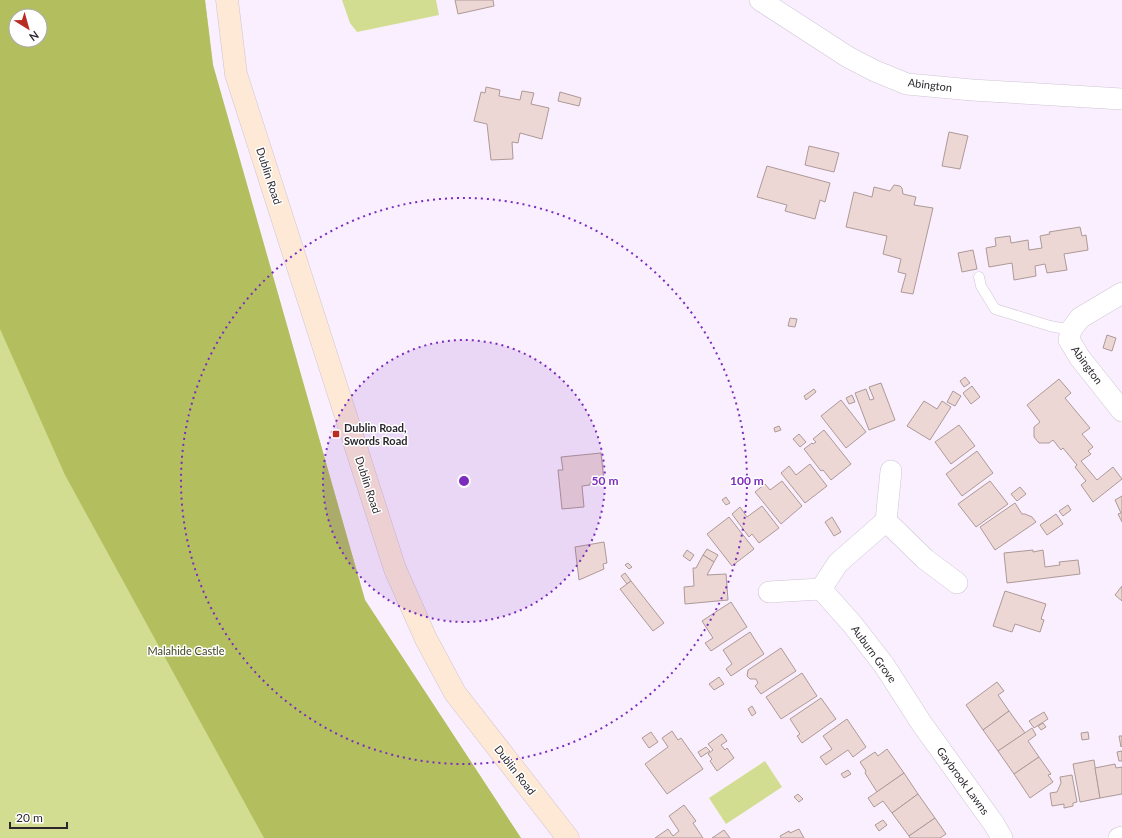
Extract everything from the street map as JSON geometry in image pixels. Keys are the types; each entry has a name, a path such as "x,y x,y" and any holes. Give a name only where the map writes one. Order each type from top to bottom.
{"main road":[{"name":"Dublin Road","path":"227,0 236,74 395,569 426,639 455,693 568,838"}],"street":[{"name":"Abington","path":"760,0 848,57 875,71 907,84 972,90 1122,99"},
{"name":"Abington","path":"1122,293 1080,318 1070,330 1069,340 1080,358 1122,411"},
{"path":"769,592 821,589 838,563 886,521 891,471"},
{"path":"886,521 925,559 958,583"},
{"name":"Auburn Grove","path":"821,589 853,625 884,665 922,724"},
{"name":"Gaybrook Lawns","path":"922,724 994,824 1002,838"}],"lane":[{"path":"980,277 981,286 995,309 1050,326 1070,330"}],"green space":[{"name":"Malahide Castle","path":"0,0 205,0 213,65 365,600 521,838 0,838"},
{"name":"Malahide Castle","path":"0,0 205,0 213,65 365,600 521,838 264,838 65,475 0,329"},
{"path":"342,0 436,0 439,15 357,32 350,23"},
{"path":"765,761 782,787 726,824 709,798"}],"building":[{"path":"455,0 493,0 494,6 458,14"},
{"path":"486,87 500,90 499,96 520,100 522,91 534,93 531,104 549,108 542,139 520,133 518,143 512,142 513,159 491,160 487,124 474,121 481,92 485,93"},
{"path":"560,92 581,98 579,106 558,101"},
{"path":"949,132 968,136 960,169 942,166"},
{"path":"809,146 839,153 834,172 805,165"},
{"path":"767,166 830,183 825,202 820,200 815,219 785,211 787,205 757,197"},
{"path":"894,185 902,188 903,194 916,197 914,205 933,208 913,294 901,292 906,274 898,272 901,259 883,254 887,236 846,227 854,192 872,197 874,187 890,191"},
{"path":"1080,227 1082,236 1086,235 1088,250 1064,254 1067,270 1047,273 1045,264 1035,266 1036,276 1014,280 1012,263 989,267 986,248 996,246 995,238 1010,236 1011,243 1028,240 1029,250 1042,248 1040,236 1050,234 1049,232"},
{"path":"973,250 977,269 962,272 958,253"},
{"path":"790,318 797,319 795,327 788,326"},
{"path":"1107,335 1116,338 1112,351 1103,348"},
{"path":"965,377 970,383 964,387 960,381"},
{"path":"1059,379 1071,393 1065,398 1090,428 1082,434 1093,447 1088,451 1091,454 1081,461 1097,480 1113,467 1122,479 1093,502 1081,485 1086,481 1075,467 1077,465 1063,448 1061,450 1053,440 1049,443 1039,443 1034,437 1034,427 1040,422 1027,405"},
{"path":"881,383 895,420 869,430 855,393 866,389 870,400 874,399 869,387"},
{"path":"972,386 980,397 971,404 963,393"},
{"path":"814,389 816,392 806,400 804,396"},
{"path":"953,391 961,396 955,406 947,402"},
{"path":"852,395 855,402 849,404 846,398"},
{"path":"841,400 866,432 846,448 821,416"},
{"path":"924,401 937,409 942,401 951,407 930,440 907,426"},
{"path":"959,425 975,446 951,464 935,442"},
{"path":"779,426 781,430 775,432 774,428"},
{"path":"824,430 851,464 831,480 823,470 821,471 804,449 816,442 813,439"},
{"path":"799,434 806,442 800,447 793,439"},
{"path":"977,451 993,473 962,496 946,474"},
{"path":"601,453 604,481 582,486 584,507 562,509 558,470 563,470 561,457"},
{"path":"810,464 827,486 805,503 781,473 789,466 796,475"},
{"path":"782,481 802,506 781,524 755,492 765,484 770,490"},
{"path":"990,481 1008,504 976,527 958,504"},
{"path":"1020,487 1026,494 1017,501 1011,494"},
{"path":"1122,496 1122,522 1118,514 1121,513 1115,500"},
{"path":"726,497 730,503 726,505 722,500"},
{"path":"1015,503 1022,514 1032,517 1036,522 995,550 980,527"},
{"path":"1068,505 1071,510 1063,516 1059,511"},
{"path":"762,506 779,528 759,543 752,534 749,537 732,514 740,507 747,517"},
{"path":"1056,514 1063,524 1047,535 1040,525"},
{"path":"729,517 754,549 732,566 707,534"},
{"path":"832,517 841,532 834,536 825,522"},
{"path":"604,542 607,563 603,564 604,569 579,580 575,547"},
{"path":"707,549 718,555 714,562 703,555"},
{"path":"687,550 694,555 690,561 683,556"},
{"path":"1033,550 1033,552 1043,550 1045,567 1060,565 1059,562 1078,560 1080,574 1007,583 1004,553"},
{"path":"703,555 714,562 707,575 726,574 728,600 685,604 684,587 694,586 693,568 696,568"},
{"path":"628,563 632,567 629,569 625,565"},
{"path":"625,573 631,581 627,584 621,576"},
{"path":"631,581 664,623 653,631 620,589"},
{"path":"1122,586 1122,601 1115,595"},
{"path":"1005,591 1046,604 1041,619 1044,620 1040,632 1015,624 1012,632 993,626"},
{"path":"731,602 747,627 711,651 705,643 713,638 702,621"},
{"path":"750,632 764,654 731,676 726,669 732,664 723,650"},
{"path":"781,648 796,671 761,694 755,686 758,683 756,679 750,679 747,676 748,670"},
{"path":"802,673 817,696 781,719 766,697"},
{"path":"719,677 724,684 714,690 709,684"},
{"path":"997,682 1004,691 998,695 1009,711 983,730 966,705"},
{"path":"821,698 836,719 802,743 797,736 800,734 790,719"},
{"path":"752,706 756,713 752,716 748,709"},
{"path":"1009,711 1025,733 998,751 983,730"},
{"path":"1044,712 1048,719 1034,728 1029,721"},
{"path":"847,719 866,747 853,757 848,750 826,765 820,757 832,749 823,736"},
{"path":"1043,723 1046,727 1041,730 1038,726"},
{"path":"1032,728 1036,735 1028,741 1039,757 1014,774 998,751"},
{"path":"672,731 678,740 681,738 703,769 667,794 645,764 668,747 662,738"},
{"path":"651,732 658,742 649,748 642,738"},
{"path":"1088,732 1089,739 1082,740 1081,733"},
{"path":"722,734 727,741 721,745 725,750 727,748 734,758 717,771 710,761 712,759 708,754 713,750 708,744"},
{"path":"1119,736 1122,736 1121,747"},
{"path":"706,747 710,751 701,757 698,752"},
{"path":"887,749 904,773 877,792 860,762 875,752 878,756"},
{"path":"1122,751 1122,761 1119,761 1117,752"},
{"path":"1039,757 1051,774 1048,775 1053,782 1030,798 1014,774"},
{"path":"1094,760 1100,798 1080,802 1073,764"},
{"path":"1115,764 1116,768 1122,767 1122,794 1100,798 1095,768"},
{"path":"848,770 851,774 844,778 841,774"},
{"path":"904,773 918,794 892,813 883,801 874,807 868,798"},
{"path":"1072,775 1077,802 1073,803 1073,806 1064,808 1064,804 1052,806 1050,793 1057,792 1061,783 1060,777"},
{"path":"798,794 803,799 799,802 794,797"},
{"path":"918,794 935,818 909,836 892,813"},
{"path":"684,805 696,821 693,823 703,838 655,838 668,829 673,836 679,831 669,816"},
{"path":"935,818 946,834 940,838 910,838 909,836"},
{"path":"883,820 887,825 879,831 875,825"},
{"path":"799,829 804,838 781,838 780,836 789,831 790,833"},
{"path":"724,830 730,838 712,838"}],"place":[{"name":"Dublin Road, Swords Road","path":"336,434"}]}
